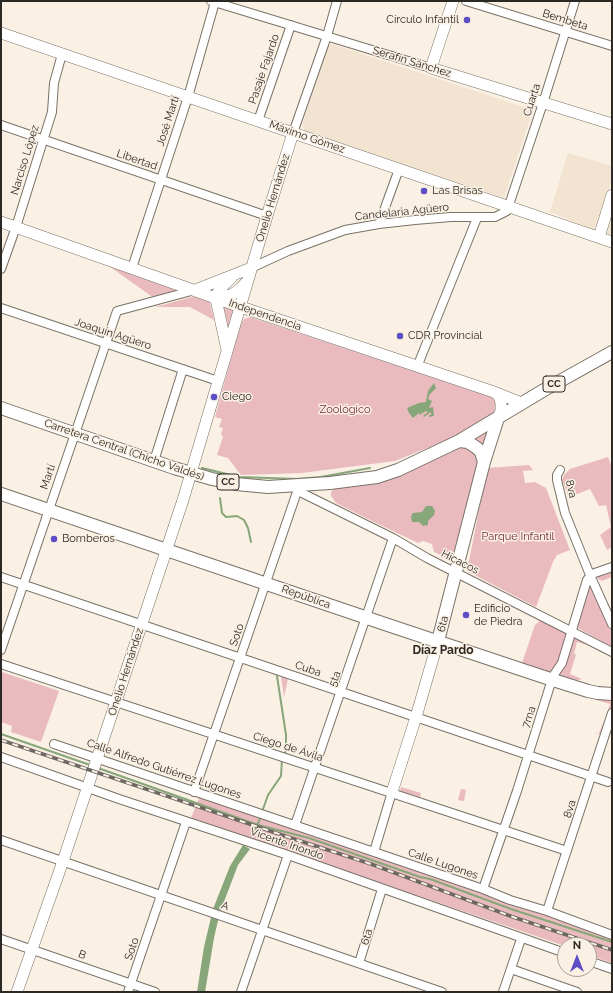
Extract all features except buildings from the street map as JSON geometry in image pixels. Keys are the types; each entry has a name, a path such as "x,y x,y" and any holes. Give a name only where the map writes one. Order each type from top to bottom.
{"main road":[{"name":"CC","path":"494,430 525,406 612,352"},
{"name":"CC","path":"498,418 525,406 612,361"},
{"name":"Carretera Central (Chicho Valdés)","path":"1,408 191,474 236,484 299,488 377,477 398,470 459,441 498,418"},
{"name":"6ta","path":"438,642 484,462 498,418"},
{"path":"459,441 468,442 481,452 484,462"},
{"name":"República","path":"1,494 552,680 588,691 612,694"}],"street":[{"name":"Onelio Hernández","path":"17,992 96,763 191,474 267,216 293,133 327,36 337,1"},
{"path":"431,68 453,1"},
{"name":"Bembeta","path":"466,1 612,46"},
{"name":"Cuarta","path":"510,206 575,1"},
{"name":"Serafín Sánchez","path":"213,2 612,124"},
{"name":"José Martí","path":"132,268 188,97 213,2"},
{"name":"Pasaje Fajardo","path":"258,121 291,25"},
{"name":"Máximo Gómez","path":"1,33 612,242"},
{"name":"Narciso López","path":"1,270 52,112 54,83 62,54"},
{"name":"Libertad","path":"1,125 267,216"},
{"path":"380,224 399,168"},
{"path":"599,237 612,195"},
{"name":"Candelaria Agüero","path":"251,268 288,251 345,230 380,224 451,217 487,218 500,216 507,212 510,206"},
{"path":"417,367 477,218"},
{"name":"Independencia","path":"1,222 217,299 494,392 525,406"},
{"path":"195,290 232,277 251,268"},
{"path":"232,277 219,290 217,299 233,294 248,280"},
{"name":"Martí","path":"1,650 117,311 195,290"},
{"name":"Onelio Hernández","path":"217,299 227,350"},
{"name":"Joaquín Agüero","path":"1,308 218,380"},
{"path":"154,461 183,369"},
{"path":"494,392 499,396 501,403 501,411 498,418"},
{"name":"8va","path":"560,470 557,475 558,490 590,575 612,624"},
{"name":"Hicacos","path":"299,488 456,572 612,652"},
{"name":"Soto","path":"194,792 299,488"},
{"name":"5ta","path":"295,825 342,692 393,538"},
{"path":"590,575 612,567"},
{"name":"7ma","path":"483,889 554,674 562,663 581,596 590,575"},
{"name":"Cuba","path":"1,577 608,782"},
{"name":"6ta","path":"374,852 438,642"},
{"name":"Ciego de Ávila","path":"1,664 567,851"},
{"name":"8va","path":"547,911 612,713"},
{"name":"Calle Alfredo Gutiérrez Lugones","path":"54,744 96,763 194,792 266,816"},
{"name":"Vicente Iriondo","path":"1,758 186,822 288,855 521,939 557,950"},
{"name":"Calle Lugones","path":"266,816 483,889 510,900 547,911 612,935"},
{"name":"Soto","path":"128,992 186,822"},
{"name":"A","path":"1,840 442,992"},
{"path":"241,992 288,855"},
{"name":"6ta","path":"359,963 382,889"},
{"name":"B","path":"1,938 155,992"},
{"path":"503,992 521,939"},
{"path":"597,964 612,969"},
{"path":"511,969 577,992"}],"shaded area":[{"path":"332,44 533,110 504,198 306,132 302,126 327,46"},
{"path":"568,153 612,166 612,179 595,231 550,212"},
{"path":"612,211 612,235 605,233"},
{"path":"434,383 436,388 430,394 428,399 432,401 429,408 433,407 434,416 429,417 431,412 424,417 423,416 428,412 426,411 420,415 419,413 413,418 407,408 426,402 428,391"},
{"path":"426,506 432,506 435,511 434,515 428,521 428,525 423,526 419,522 412,522 411,516 413,513 422,512"},
{"path":"243,845 250,849 238,865 220,912 205,992 197,992 204,947 213,909 230,866"}],"green space":[{"path":"106,264 183,290 154,298"},
{"path":"199,295 209,299 214,320 190,307 155,307"},
{"path":"223,307 235,307 228,334"},
{"name":"Zoológico","path":"250,317 495,398 499,411 465,433 395,461 302,473 241,475 228,458 217,455 223,437 221,434 223,428 219,427 222,419 215,417 241,323 244,319"},
{"path":"487,433 483,452 472,441"},
{"name":"Parque Infantil","path":"461,446 466,447 472,452 479,463 453,561 434,552 432,544 423,541 418,543 336,503 331,496 331,492 334,489 378,483 398,476"},
{"path":"608,457 612,468 612,547 607,550 600,535 611,527 606,505 599,506 590,489 569,497 562,480 564,475 570,469"},
{"name":"Parque Infantil","path":"529,465 533,470 523,471 525,483 535,482 546,488 570,550 557,555 536,607 467,571 486,468"},
{"path":"612,571 612,577 602,581 598,579 601,574"},
{"path":"593,586 612,630 612,647 576,627 588,587"},
{"path":"541,620 566,632 567,637 558,664 551,673 522,663 535,625"},
{"path":"575,637 588,645 577,642 574,653 576,655 570,674 582,679 575,681 558,675"},
{"path":"2,672 59,691 41,742 11,732 12,726 1,722"},
{"path":"281,676 288,679 284,697"},
{"path":"590,697 609,697 611,701 611,709 600,734 595,733 599,733 610,704"},
{"path":"401,787 421,793 420,797 400,791"},
{"path":"461,789 466,790 464,801 458,800"},
{"path":"200,796 612,937 612,963 597,958 597,937 557,937 557,943 191,818"}],"waterway":[{"path":"202,468 239,477 297,479 321,477 370,468"},
{"path":"220,498 222,513 226,517 237,516 244,520 248,528 251,542"},
{"path":"277,676 286,735 286,751 284,755"},
{"path":"1,734 90,765"},
{"path":"262,812 268,795 281,776 282,759"},
{"path":"98,768 258,825 309,838 420,877 430,879 511,909 612,942"},
{"path":"253,836 261,816"}],"railway":[{"path":"1,740 371,864 513,917 612,950"}],"place":[{"name":"Círculo Infantil","path":"467,20"},
{"name":"Las Brisas","path":"424,191"},
{"name":"CDR Provincial","path":"400,336"},
{"name":"Ciego","path":"214,397"},
{"name":"Bomberos","path":"54,539"},
{"name":"Edificio de Piedra","path":"466,615"}],"district":[{"name":"Díaz Pardo","path":"443,650"}]}
